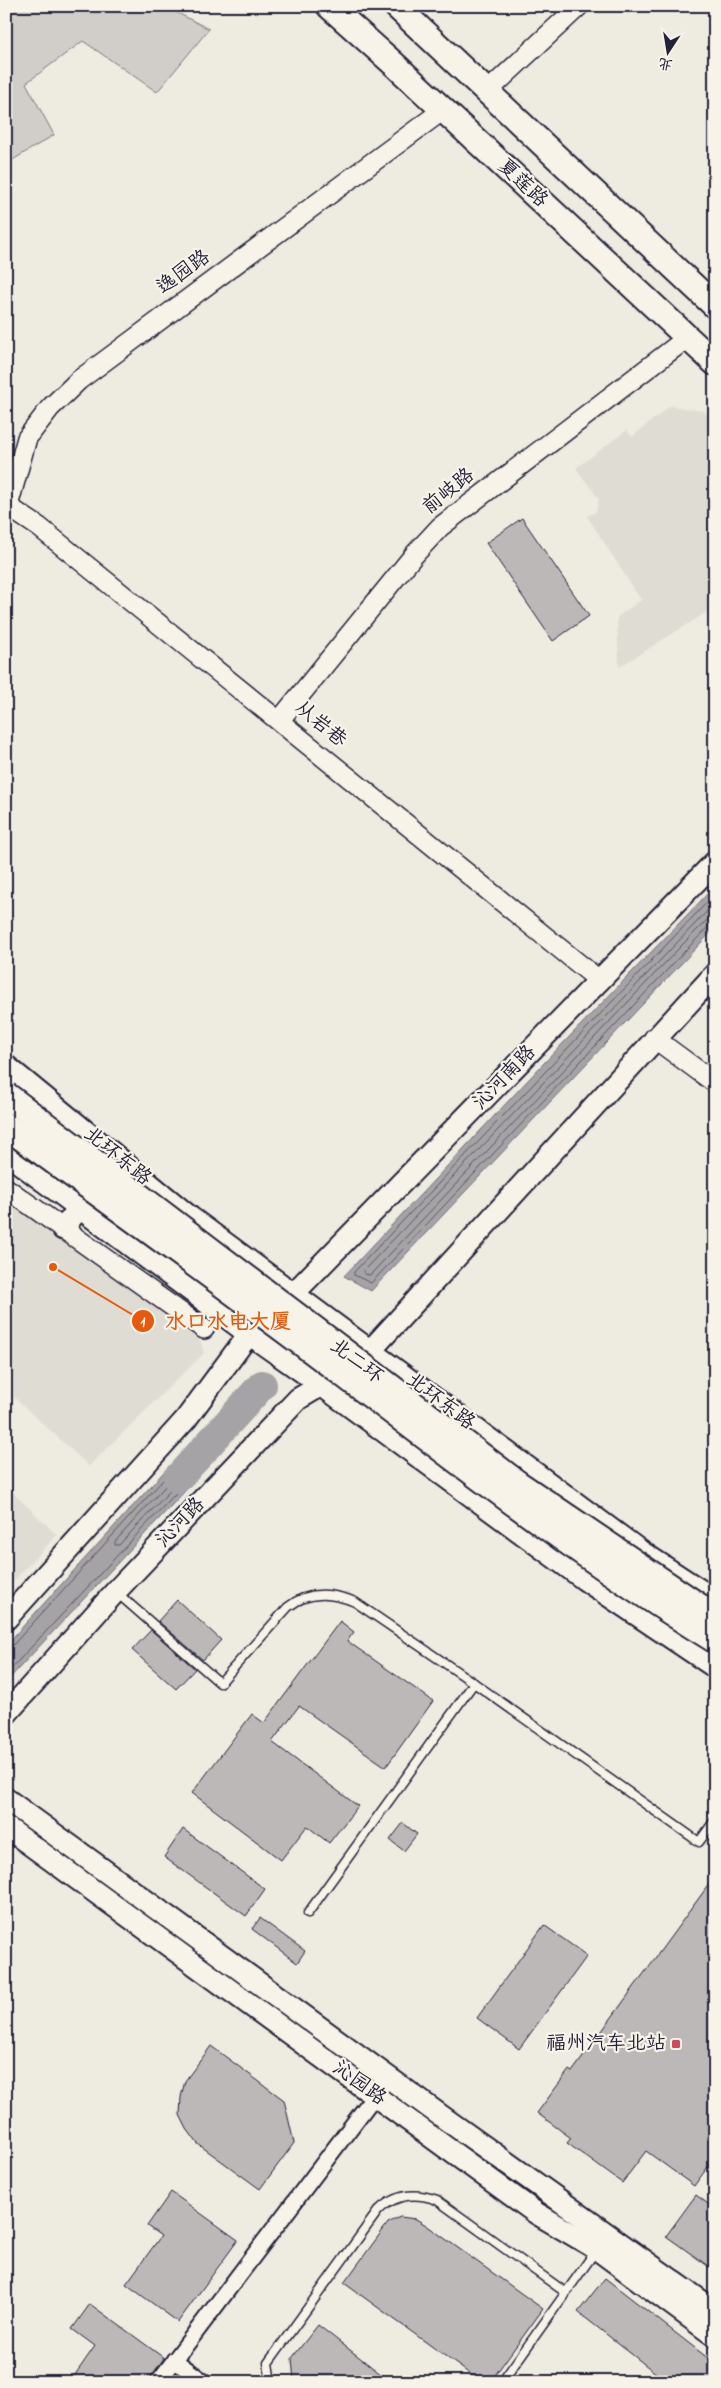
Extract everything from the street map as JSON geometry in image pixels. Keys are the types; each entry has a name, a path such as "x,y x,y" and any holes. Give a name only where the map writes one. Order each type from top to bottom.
{"highway":[{"name":"北二环","path":"6,1095 517,1483 685,1599 715,1617"},
{"name":"北二环","path":"6,1126 258,1310 508,1498 618,1576 715,1640"}],"main road":[{"name":"夏莲路","path":"329,6 715,363"},
{"path":"396,6 715,306"},
{"name":"沁河南路","path":"293,1294 715,862"},
{"path":"371,1350 654,1038 715,974"},
{"name":"北环东路","path":"6,1066 191,1218 640,1551 715,1600"},
{"path":"6,1153 248,1334 320,1384 584,1579 715,1668"},
{"path":"63,1229 79,1208"},
{"path":"6,1619 186,1419 248,1334 293,1294"},
{"name":"沁河路","path":"6,1714 116,1591 298,1399 320,1384 352,1367 371,1350"},
{"path":"6,1799 388,2078 715,2311"},
{"name":"沁园路","path":"6,1826 536,2213 597,2249 715,2336"}],"street":[{"path":"487,92 579,6"},
{"name":"逸园路","path":"8,510 26,438 50,408 79,380 443,110"},
{"name":"前岐路","path":"280,721 414,555 440,527 687,338"},
{"name":"从岩巷","path":"8,510 40,527 600,981"},
{"path":"654,1038 715,1083"},
{"path":"6,1188 204,1329"},
{"path":"158,2382 388,2078"},
{"path":"174,2360 204,2382"}],"lane":[{"path":"116,1591 220,1683 288,1607 298,1599 323,1594 345,1598 355,1602 474,1683 699,1842 715,1820"},
{"path":"308,1912 474,1683"},
{"path":"271,2382 268,2363 378,2211 385,2204 404,2196 424,2195 437,2200 565,2292"},
{"path":"502,2382 597,2249"}],"shaded area":[{"path":"6,6 164,6 209,29 157,92 83,41 26,83 54,135 6,164"},
{"path":"670,406 703,411 715,421 715,607 619,667 617,617 641,600 587,516 596,512 599,499 576,468 627,430 632,437"},
{"path":"6,1201 200,1340 204,1353 89,1466 6,1390"},
{"path":"6,1486 57,1535 6,1589"}],"water":[{"path":"715,886 715,928 371,1291 344,1276 544,1063"},
{"path":"193,1440 216,1458 6,1682 6,1645"}],"building":[{"path":"522,518 589,616 553,641 486,543"},
{"path":"177,1600 221,1640 203,1660 158,1621"},
{"path":"340,1621 354,1632 347,1641 433,1701 386,1767 299,1706 272,1742 358,1806 329,1843 307,1826 281,1860 192,1793 252,1714 264,1723"},
{"path":"151,1630 195,1669 176,1689 132,1650"},
{"path":"403,1823 417,1834 404,1851 390,1840"},
{"path":"183,1829 265,1889 246,1916 164,1857"},
{"path":"715,1876 715,2157 694,2186 646,2151 622,2183 567,2143 571,2138 537,2113 569,2070 572,2072"},
{"path":"260,1918 305,1951 297,1963 252,1929"},
{"path":"544,1925 587,1956 519,2049 477,2018"},
{"path":"211,2046 284,2100 294,2143 260,2189 198,2144 180,2115 181,2097 185,2081"},
{"path":"171,2192 238,2240 178,2322 126,2284 161,2236 147,2226"},
{"path":"696,2195 715,2209 715,2271 666,2236"},
{"path":"400,2217 416,2219 426,2225 543,2309 490,2382 481,2382 344,2283 388,2223"},
{"path":"605,2278 709,2359 711,2367 710,2377 706,2382 667,2382 578,2312"},
{"path":"90,2304 164,2358 148,2382 70,2382 95,2346 72,2329"},
{"path":"318,2325 391,2382 294,2382 292,2358"}],"waterway":[{"path":"178,1478 262,1385"}],"place":[{"name":"水口水电大厦","path":"53,1267"},
{"name":"福州汽车北站","path":"676,2044"}]}
